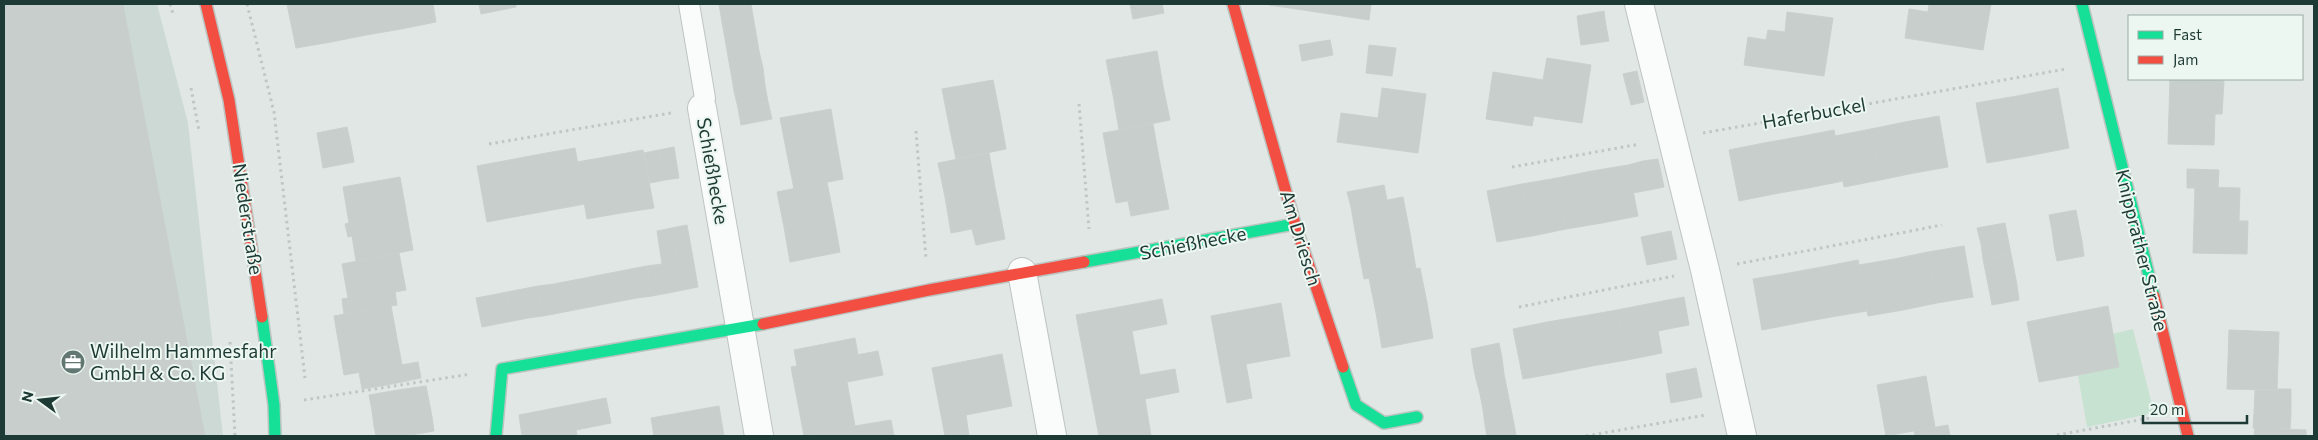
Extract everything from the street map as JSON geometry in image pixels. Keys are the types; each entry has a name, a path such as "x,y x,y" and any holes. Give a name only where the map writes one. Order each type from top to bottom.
{"street":[{"name":"Niederstraße","path":"206,4 229,100 251,239 274,406 275,436"},
{"name":"Am Driesch","path":"1234,4 1295,224 1356,405 1384,423 1417,417"},
{"path":"1639,4 1673,138 1742,436"},
{"name":"Knipprather Straße","path":"2082,4 2188,436"},
{"name":"Schießhecke","path":"702,108 760,436"},
{"name":"Schießhecke","path":"502,368 742,328 1022,272 1091,262 1295,224"},
{"path":"1022,272 1052,436"},
{"path":"496,436 502,368"}],"lane":[{"path":"688,4 705,98 702,108"}],"path":[{"path":"170,4 176,23"},
{"path":"247,4 274,112 305,380"},
{"name":"Haferbuckel","path":"1512,168 2096,64"},
{"path":"189,80 200,138"},
{"path":"1080,104 1091,262"},
{"name":"Schießhecke","path":"490,144 702,108"},
{"path":"916,131 929,290"},
{"path":"230,338 235,436"},
{"path":"274,406 502,368"},
{"path":"306,390 307,409"},
{"path":"1586,436 1736,410"},
{"path":"2058,435 2183,412"}],"shaded area":[{"path":"4,4 157,4 188,123 223,436 4,436"}],"green space":[{"path":"2133,329 2154,413 2087,427 2078,375 2119,367 2113,334"}],"building":[{"path":"4,4 123,4 205,436 4,436"},
{"path":"287,4 324,4 331,42 296,48"},
{"path":"324,4 360,4 366,35 331,42"},
{"path":"360,4 396,4 401,29 366,35"},
{"path":"396,4 433,4 436,22 401,29"},
{"path":"479,4 516,4 516,7 481,14"},
{"path":"719,4 751,4 753,16 722,22"},
{"path":"1130,4 1162,4 1164,13 1133,19"},
{"path":"1290,4 1290,8 1269,5"},
{"path":"1290,4 1371,4 1369,20 1290,8"},
{"path":"1929,4 1991,4 1983,50 1905,38 1909,9 1928,12"},
{"path":"1604,11 1606,26 1579,31 1577,16"},
{"path":"1787,12 1833,18 1824,76 1744,65 1748,37 1766,40 1768,30 1785,32"},
{"path":"753,16 756,33 725,39 722,22"},
{"path":"1606,26 1609,41 1581,45 1579,31"},
{"path":"756,33 759,51 728,56 725,39"},
{"path":"1330,40 1333,55 1302,61 1299,45"},
{"path":"1369,45 1396,48 1392,76 1366,73"},
{"path":"759,51 763,68 731,73 728,56"},
{"path":"1157,51 1163,86 1113,95 1106,60"},
{"path":"1547,58 1591,65 1582,123 1534,116 1532,126 1486,119 1493,72 1543,80"},
{"path":"763,68 765,85 734,91 731,73"},
{"path":"1637,71 1644,102 1631,105 1623,74"},
{"path":"993,80 1000,115 949,125 942,89"},
{"path":"2170,80 2224,81 2222,114 2215,114 2214,145 2168,144"},
{"path":"765,85 768,102 738,108 734,91"},
{"path":"1163,86 1170,120 1119,130 1113,95"},
{"path":"1382,88 1426,94 1418,153 1337,142 1341,113 1378,118"},
{"path":"2058,88 2069,148 2028,156 2017,96"},
{"path":"2017,96 2028,156 1987,163 1976,103"},
{"path":"768,102 772,119 741,125 738,108"},
{"path":"831,109 837,145 787,154 780,118"},
{"path":"1000,115 1006,149 956,159 949,125"},
{"path":"1939,116 1948,167 1914,173 1905,122"},
{"path":"1905,122 1914,173 1880,180 1871,129"},
{"path":"1153,124 1159,158 1109,167 1103,133"},
{"path":"347,127 351,145 320,150 317,133"},
{"path":"1871,129 1880,180 1844,187 1835,136"},
{"path":"1834,130 1843,181 1808,188 1798,137"},
{"path":"1798,137 1808,188 1774,194 1764,143"},
{"path":"1764,143 1774,194 1739,201 1729,150"},
{"path":"351,145 354,162 323,168 320,150"},
{"path":"837,145 843,179 794,189 787,154"},
{"path":"674,147 679,178 665,180 659,150"},
{"path":"575,148 585,204 552,210 541,154"},
{"path":"643,150 654,208 621,213 611,156"},
{"path":"659,150 665,180 650,183 644,153"},
{"path":"989,153 995,187 945,197 938,163"},
{"path":"541,154 552,210 519,216 509,160"},
{"path":"611,156 621,213 587,219 577,162"},
{"path":"1159,158 1166,194 1116,203 1109,167"},
{"path":"1658,159 1664,187 1649,190 1643,161"},
{"path":"509,160 519,216 487,222 477,166"},
{"path":"1643,161 1649,190 1633,193 1628,165"},
{"path":"1628,165 1638,216 1602,223 1592,171"},
{"path":"2187,169 2219,170 2218,188 2187,188"},
{"path":"1592,171 1602,223 1566,229 1557,178"},
{"path":"400,177 413,250 356,261 352,236 348,237 345,224 349,223 343,187"},
{"path":"1557,178 1566,229 1532,236 1522,184"},
{"path":"827,182 834,218 784,227 777,192"},
{"path":"1522,184 1532,236 1497,242 1487,191"},
{"path":"1384,185 1387,200 1351,207 1347,192"},
{"path":"995,187 1002,223 951,233 945,197"},
{"path":"2195,187 2240,188 2239,221 2248,221 2247,254 2193,253"},
{"path":"1166,194 1169,209 1131,216 1128,201"},
{"path":"1403,197 1410,233 1357,242 1351,207"},
{"path":"2076,210 2079,226 2052,230 2049,215"},
{"path":"834,218 840,252 790,262 784,227"},
{"path":"1002,223 1005,239 976,245 972,229"},
{"path":"2005,223 2008,239 1981,244 1977,228"},
{"path":"687,225 693,258 678,261 672,228"},
{"path":"2079,226 2082,241 2054,246 2052,230"},
{"path":"672,228 678,261 662,264 657,231"},
{"path":"1671,231 1677,259 1662,262 1656,234"},
{"path":"1410,233 1416,269 1364,279 1357,242"},
{"path":"1656,234 1662,262 1647,265 1641,237"},
{"path":"2008,239 2011,254 1983,259 1981,244"},
{"path":"2082,241 2084,256 2057,261 2054,246"},
{"path":"1964,246 1973,297 1937,303 1928,252"},
{"path":"1928,252 1937,303 1903,310 1894,259"},
{"path":"399,253 406,290 395,292 397,305 344,314 342,299 348,298 342,264"},
{"path":"2011,254 2014,269 1986,274 1983,259"},
{"path":"693,258 698,287 683,290 678,261"},
{"path":"1894,259 1903,310 1868,316 1859,265"},
{"path":"1858,260 1867,311 1831,317 1822,267"},
{"path":"678,261 683,290 668,293 662,264"},
{"path":"662,264 668,293 652,296 647,266"},
{"path":"647,266 652,296 637,298 631,269"},
{"path":"1822,267 1831,317 1798,323 1789,273"},
{"path":"1420,268 1427,303 1376,313 1369,278"},
{"path":"631,269 637,298 621,301 616,272"},
{"path":"2014,269 2017,285 1989,289 1986,274"},
{"path":"616,272 621,301 605,304 600,275"},
{"path":"1789,273 1798,323 1762,330 1753,279"},
{"path":"600,275 605,304 590,307 585,278"},
{"path":"585,278 590,307 574,310 569,281"},
{"path":"569,281 574,310 559,313 554,284"},
{"path":"554,284 559,313 543,316 538,286"},
{"path":"2017,285 2019,300 1992,305 1989,289"},
{"path":"538,286 543,316 528,318 523,289"},
{"path":"523,289 528,318 513,321 507,292"},
{"path":"507,292 513,321 497,324 492,295"},
{"path":"492,295 497,324 482,327 476,298"},
{"path":"1684,297 1689,325 1673,328 1668,300"},
{"path":"1162,299 1167,324 1132,331 1140,375 1089,384 1076,315"},
{"path":"1668,300 1673,328 1658,331 1653,303"},
{"path":"1281,303 1290,356 1246,364 1252,398 1227,403 1211,316"},
{"path":"1427,303 1433,338 1382,348 1376,313"},
{"path":"1653,303 1662,353 1627,360 1617,310"},
{"path":"391,306 402,365 344,375 334,316"},
{"path":"2108,306 2119,367 2078,375 2067,314"},
{"path":"1617,310 1627,360 1592,366 1583,316"},
{"path":"2067,314 2078,375 2039,382 2027,322"},
{"path":"1583,316 1592,366 1557,373 1547,322"},
{"path":"1547,322 1557,373 1523,379 1513,329"},
{"path":"2229,330 2279,332 2277,390 2227,389"},
{"path":"855,338 858,355 797,366 794,350"},
{"path":"1499,343 1502,358 1473,364 1471,349"},
{"path":"878,351 883,375 847,382 855,426 804,436 791,367"},
{"path":"1002,354 1012,406 966,415 969,436 945,436 932,368"},
{"path":"1502,358 1504,374 1476,379 1473,364"},
{"path":"418,362 421,378 387,385 384,368"},
{"path":"384,368 387,385 362,389 359,372"},
{"path":"1696,368 1702,397 1687,400 1681,371"},
{"path":"1175,369 1179,392 1145,399 1151,436 1099,436 1089,384"},
{"path":"1681,371 1687,400 1671,403 1666,374"},
{"path":"1504,374 1507,389 1480,394 1476,379"},
{"path":"1926,376 1935,427 1886,436 1877,385"},
{"path":"426,386 429,401 400,406 398,390"},
{"path":"1507,389 1510,404 1483,410 1480,394"},
{"path":"2291,389 2291,414 2254,413 2255,390"},
{"path":"398,390 400,406 372,411 369,395"},
{"path":"606,398 611,423 576,430 577,436 522,436 519,415"},
{"path":"429,401 432,417 403,421 400,406"},
{"path":"1510,404 1513,419 1485,425 1483,410"},
{"path":"400,406 403,421 374,426 372,411"},
{"path":"719,406 724,436 654,436 651,418"},
{"path":"2254,413 2291,414 2290,429 2253,428"},
{"path":"432,417 434,431 405,436 403,421"},
{"path":"1513,419 1516,435 1487,436 1485,425"},
{"path":"891,420 894,436 804,436 855,426"},
{"path":"403,421 405,436 376,436 374,426"},
{"path":"1948,425 1950,436 1915,436 1914,431"},
{"path":"2255,428 2306,430 2306,436 2254,436"}],"traffic: fast":[{"path":"2082,4 2154,296"},
{"path":"1084,262 1295,224"},
{"path":"262,317 274,405 275,436"},
{"path":"496,436 502,369 763,324"},
{"path":"1343,367 1356,405 1384,423 1417,417"}],"traffic: jam":[{"path":"206,4 229,100 262,317"},
{"path":"1233,4 1295,224 1343,367"},
{"path":"763,324 929,290 1084,262"},
{"path":"2154,296 2188,436"}],"place":[{"name":"Wilhelm Hammesfahr GmbH & Co. KG","path":"73,362"}]}
